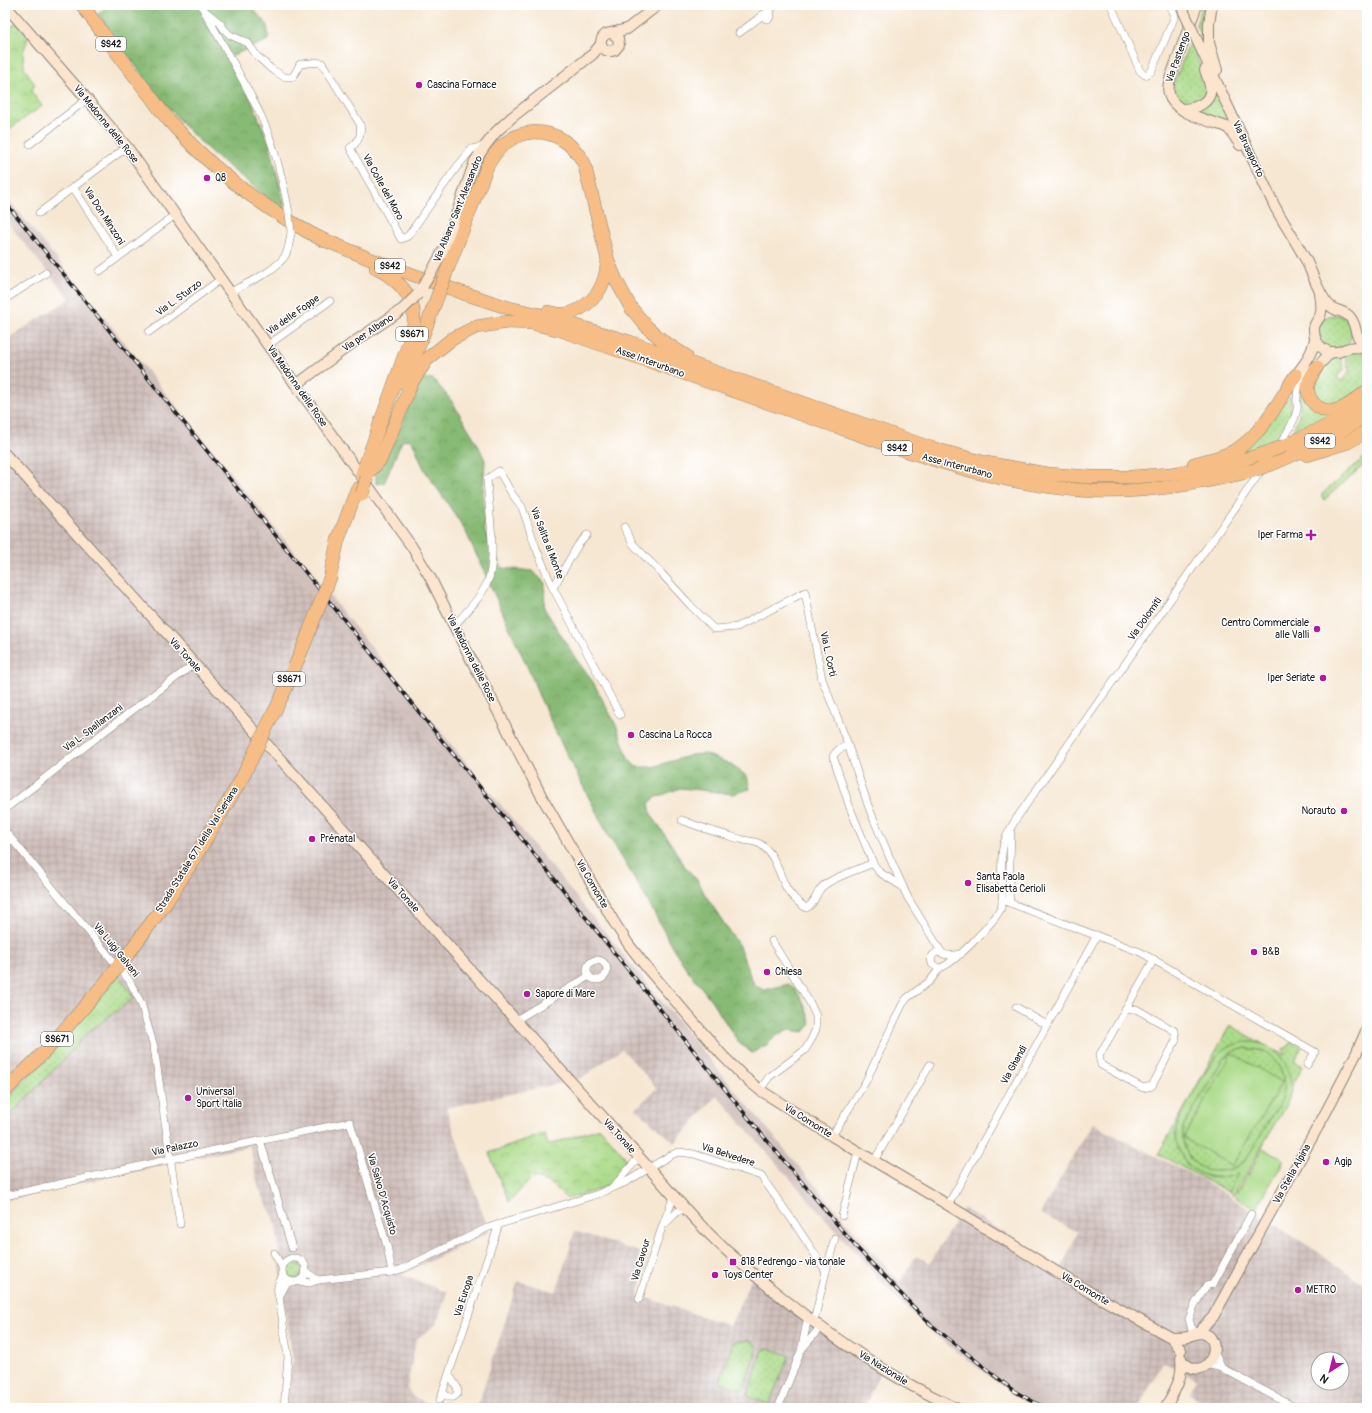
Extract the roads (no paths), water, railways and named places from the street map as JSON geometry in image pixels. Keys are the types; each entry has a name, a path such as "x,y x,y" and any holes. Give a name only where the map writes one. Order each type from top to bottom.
{"highway":[{"name":"SS42","path":"82,5 139,83 173,126 209,161 249,195 317,237 370,259 464,293 508,308 537,314 630,342 747,382 794,400"},
{"name":"SS671","path":"367,474 486,169 492,158 501,147 508,141 523,134 536,132 558,136 580,155 587,172 608,261 631,308 647,327 664,342 687,357 778,390 794,400"},
{"name":"SS671","path":"317,237 390,276 406,292 414,311 415,324 367,474"},
{"path":"464,293 474,290 538,311 565,314 583,306 596,295 603,282 608,261"},
{"name":"Asse Interurbano","path":"508,308 556,328 905,450 960,467 1047,487 1094,491 1142,490 1198,483 1250,473 1270,467 1367,415"},
{"path":"367,474 376,465 382,454 412,382 428,358 452,339 476,327 508,322 531,323 556,328"},
{"path":"1317,368 1309,380 1309,397 1317,406 1324,410 1331,411 1340,409 1367,391"},
{"path":"1132,477 1148,472 1190,466 1226,454 1239,447 1258,430 1296,375"},
{"name":"Asse Interurbano","path":"794,400 931,448 986,463 1048,474 1091,477 1132,477 1170,474 1218,467 1260,455 1284,446 1331,424 1367,402"},
{"path":"1270,467 1348,442 1367,431"},
{"name":"Strada Statale 671 della Val Seriana","path":"5,1091 53,1043 128,954 165,904 241,780 286,688 306,640 331,574 359,491 367,474"}],"street":[{"name":"Via Madonna delle Rose","path":"5,5 88,99 127,147 412,547 430,577 542,797"},
{"path":"627,29 603,36 600,41 604,48 610,52 615,50 627,29 658,5"},
{"path":"739,33 776,5"},
{"path":"1111,5 1140,71 1145,75 1151,72 1175,16 1170,5"},
{"name":"Via Pastengo","path":"1177,107 1168,94 1168,86 1197,5"},
{"path":"1212,5 1209,22 1209,43 1217,72 1233,109 1239,130"},
{"name":"Via Colle del Moro","path":"203,8 220,23 230,35 248,43 257,56 270,68 284,77 293,77 300,64 309,64 315,61 322,63 360,124 362,133 357,143 350,148 401,239 408,236 456,168 472,149 485,146"},
{"name":"Via Colle del Moro","path":"203,8 261,117 275,155 284,188 291,232 290,243 286,255 265,273 231,292"},
{"name":"Via Brusaporto","path":"1182,9 1196,36 1264,184 1320,290 1330,307 1348,315 1354,323 1356,333 1360,341 1367,346"},
{"path":"612,33 617,36 619,42"},
{"path":"1177,107 1184,109 1196,108 1205,102 1210,92 1210,86 1201,59 1196,36"},
{"name":"Via Albano Sant'Alessandro","path":"432,271 444,249 476,161 485,146 496,132 511,118 593,54 604,48"},
{"path":"30,144 88,99"},
{"path":"1177,107 1227,127 1237,139 1253,169 1264,184"},
{"name":"Via Don Minzoni","path":"39,213 127,147"},
{"name":"Via Don Minzoni","path":"73,187 118,257"},
{"name":"Via Don Minzoni","path":"100,270 175,215"},
{"name":"Via per Albano","path":"296,385 354,342 403,309 420,290 432,271"},
{"path":"5,299 46,273"},
{"name":"Via L. Sturzo","path":"149,332 221,280"},
{"name":"Via Brusaporto","path":"1296,375 1309,358 1313,348 1315,339 1313,327 1320,315 1321,310 1320,290"},
{"name":"Via delle Foppe","path":"268,345 330,302"},
{"path":"1320,315 1326,311 1338,310"},
{"path":"1347,348 1353,342 1356,333"},
{"path":"1315,339 1319,346 1324,350 1331,352 1338,352 1347,348 1357,347 1367,350"},
{"path":"1293,421 1297,410 1296,397 1299,384 1307,371 1317,368 1331,352"},
{"path":"1293,421 1293,387 1296,375"},
{"name":"Via Dolomiti","path":"1002,900 1002,864 1004,843 1016,819 1285,436 1293,421"},
{"name":"Via Tonale","path":"5,454 685,1208 735,1258 815,1322"},
{"name":"Via Salita al Monte","path":"454,626 480,594 491,575 492,559 487,479 499,471 512,494 522,507 536,548 553,588 620,715"},
{"name":"Via L. Corti","path":"624,527 633,544 714,629 737,627 805,592 821,673 848,745 869,808 903,888 944,954"},
{"path":"553,588 578,545 587,535"},
{"name":"Via L. Spallanzani","path":"5,809 194,664"},
{"path":"848,745 838,750 832,756 850,808 873,863 879,872 903,888"},
{"name":"Via Comonte","path":"542,797 614,922 629,945 722,1055 744,1077 760,1090 858,1152 948,1205 1091,1293 1172,1338"},
{"path":"682,820 702,828 743,840 756,841 763,845 769,852 787,889 800,904 806,908 811,906 821,888 831,881 873,863"},
{"path":"1010,903 1011,828"},
{"name":"Via Luigi Galvani","path":"5,831 128,980 141,1003 154,1047 180,1224"},
{"path":"832,1136 866,1081 900,1009 907,998 930,981 939,969 961,954 992,921 1000,908 1002,900 1097,935 1154,959 1315,1052 1307,1065"},
{"name":"Via L. Corti","path":"931,935 933,955"},
{"name":"Via Ghandi","path":"948,1205 1097,935"},
{"path":"760,1090 769,1077 805,1050 816,1029 816,1016 810,1003 772,941"},
{"path":"920,988 926,981 931,970 933,955 936,953 961,954"},
{"path":"944,954 948,961 947,964"},
{"path":"1125,1010 1136,1009 1175,1032 1176,1040 1152,1086 1143,1088 1101,1066 1099,1056 1125,1010 1133,998 1154,959"},
{"path":"932,964 939,969"},
{"path":"516,1020 588,976"},
{"path":"1133,998 1136,1009"},
{"path":"1016,1007 1047,1026"},
{"name":"Via Stella Alpina","path":"1192,1335 1213,1317 1326,1112 1357,1052 1367,1029"},
{"path":"874,1161 930,1065"},
{"name":"Via Palazzo","path":"5,1196 171,1159 350,1122"},
{"name":"Via Salvo D'Acquisto","path":"350,1122 387,1246 392,1272"},
{"path":"260,1140 292,1248 289,1261 283,1276 278,1283 277,1290 288,1358 284,1408"},
{"name":"Via Belvedere","path":"299,1282 310,1283 318,1280 392,1272 402,1269 487,1228 613,1188 626,1182 676,1152 684,1152 761,1176 826,1271"},
{"path":"842,1216 858,1152"},
{"path":"613,1188 639,1157"},
{"name":"Via Cavour","path":"639,1299 662,1227 674,1196"},
{"name":"Via Cavour","path":"662,1227 677,1212 685,1208"},
{"path":"1192,1335 1189,1319 1194,1306 1206,1286 1213,1284 1251,1214"},
{"name":"Via Europa","path":"449,1375 457,1387 458,1393 454,1397 450,1398 442,1396 499,1224"},
{"path":"778,1408 801,1350 815,1322 835,1238"},
{"path":"279,1297 286,1284 290,1282 299,1282 304,1277 306,1271 305,1265 301,1261 289,1261"},
{"path":"306,1271 318,1280"},
{"path":"283,1276 290,1282"},
{"name":"Via Stella Alpina","path":"1213,1317 1213,1347"},
{"path":"801,1350 817,1331 815,1322"},
{"name":"Via Nazionale","path":"815,1322 864,1356 908,1383 956,1408"},
{"path":"1222,1368 1213,1347 1204,1334 1172,1338 1188,1367 1202,1367 1211,1365 1222,1368 1296,1408"},
{"path":"1165,1408 1178,1384 1184,1342 1192,1335"},
{"path":"1178,1384 1209,1362 1213,1347"}],"railway":[{"path":"5,202 750,1120 856,1247 929,1323 1014,1391 1045,1408"}],"place":[{"name":"Cascina Fornace","path":"419,85"},
{"name":"Q8","path":"207,178"},
{"name":"Iper Farma","path":"1311,535"},
{"name":"Centro Commerciale alle Valli","path":"1317,629"},
{"name":"Iper Seriate","path":"1323,678"},
{"name":"Cascina La Rocca","path":"631,735"},
{"name":"Norauto","path":"1344,811"},
{"name":"Prénatal","path":"312,839"},
{"name":"Santa Paola Elisabetta Cerioli","path":"968,883"},
{"name":"B&B","path":"1254,952"},
{"name":"Chiesa","path":"767,972"},
{"name":"Sapore di Mare","path":"527,994"},
{"name":"Universal Sport Italia","path":"188,1098"},
{"name":"Agip","path":"1326,1162"},
{"name":"818 Pedrengo - via tonale","path":"733,1262"},
{"name":"Toys Center","path":"715,1275"},
{"name":"METRO","path":"1298,1290"}]}
